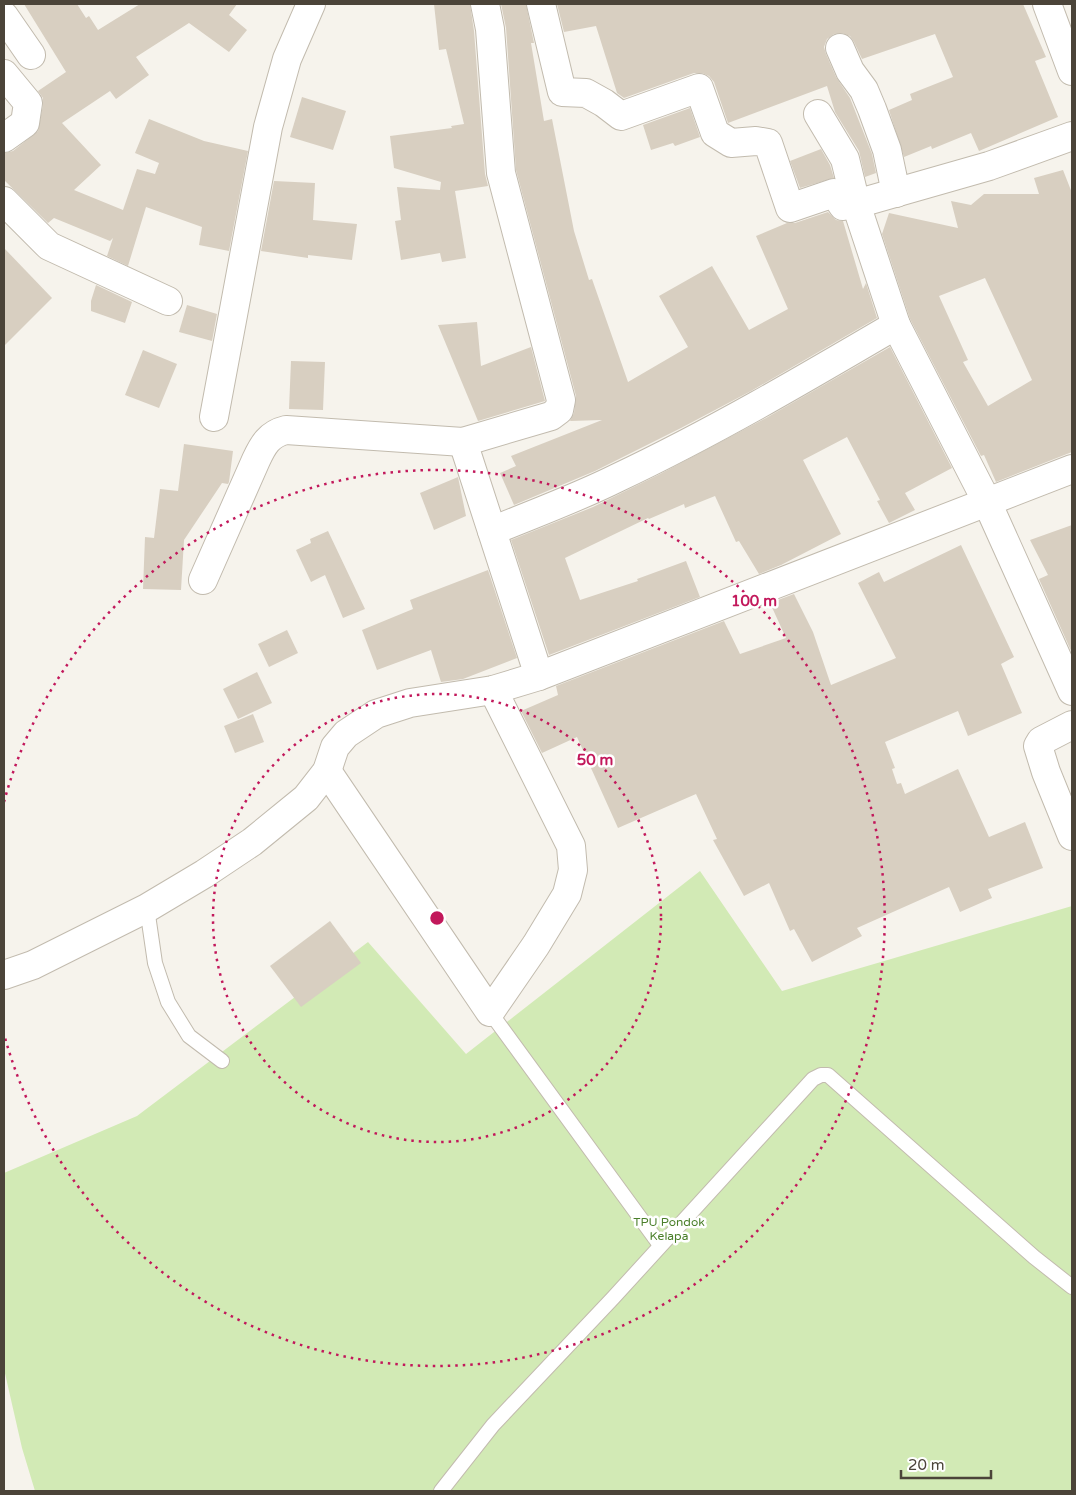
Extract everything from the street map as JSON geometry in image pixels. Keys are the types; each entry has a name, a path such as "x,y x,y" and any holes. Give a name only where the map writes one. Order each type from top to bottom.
{"street":[{"path":"214,417 268,128 287,59 310,4"},
{"path":"203,580 263,444 275,434 286,430 463,442 551,416 559,410 561,395 500,173 490,29 484,4"},
{"path":"541,4 562,92 586,93 604,103 621,116 699,88 715,133 731,143 756,141 768,143 790,208 834,192 843,206 856,204 989,166 1072,136"},
{"path":"1047,4 1072,71"},
{"path":"4,16 31,55"},
{"path":"840,48 850,71 864,90 872,109 887,150 896,192"},
{"path":"4,74 28,103 25,123 4,138"},
{"path":"818,114 845,159 856,204 896,325 986,502 1072,691"},
{"path":"4,201 49,246 168,301"},
{"path":"492,531 615,479 671,451 771,399 896,325"},
{"path":"463,442 539,676"},
{"path":"4,975 33,965 147,908 204,874 252,842 306,798 327,772 335,747 346,734 376,714 410,703 493,690 539,676 1072,469"},
{"path":"327,772 490,1012 536,945 566,894 573,870 570,846 493,690"},
{"path":"1072,725 1041,742 1038,746 1046,772 1072,836"}],"lane":[{"path":"147,908 155,963 168,1002 189,1036 222,1061"},
{"path":"490,1012 660,1245"},
{"path":"441,1491 493,1425 613,1298 813,1079 821,1075 828,1075 1034,1257 1072,1287"}],"green space":[{"name":"TPU Pondok Kelapa","path":"700,871 782,991 1072,906 1072,1491 35,1491 22,1448 4,1369 4,1173 137,1116 368,942 466,1054"}],"building":[{"path":"24,4 77,4 86,18 89,16 98,30 140,4 237,4 229,15 247,30 229,52 189,23 136,57 149,75 116,99 110,91 62,123 101,165 74,190 123,210 137,169 155,174 159,163 135,153 149,119 204,141 248,151 229,251 199,245 202,227 146,207 128,266 107,256 113,238 110,241 54,218 48,223 4,180 4,153 13,151 38,131 43,98 38,91 66,72"},
{"path":"434,4 470,4 474,31 485,174 488,186 455,191 466,258 442,262 440,253 401,260 395,221 401,220 397,187 440,190 441,182 394,168 390,136 452,128 451,126 464,124 446,49 439,50"},
{"path":"501,4 526,4 534,43 531,43 544,121 552,119 574,231 589,280 592,279 628,382 688,347 659,296 712,266 749,330 788,309 756,236 787,223 795,223 828,212 836,220 843,221 863,289 866,283 877,318 751,391 681,428 595,471 514,505 500,473 516,466 511,456 602,420 570,421 574,413 576,396 516,170 506,28"},
{"path":"557,4 1023,4 1046,57 1035,61 1058,117 979,151 971,133 932,149 931,146 904,157 889,110 912,100 910,94 953,77 935,34 862,59 850,36 842,33 834,34 827,39 824,47 836,77 850,98 872,154 876,173 865,177 859,151 835,112 827,86 728,123 714,82 709,76 702,73 694,73 624,98 617,93 596,26 564,32"},
{"path":"302,97 346,111 333,150 290,137"},
{"path":"690,108 700,137 675,146 673,143 651,150 643,125"},
{"path":"821,149 830,165 834,178 800,188 790,161"},
{"path":"1063,170 1072,193 1072,452 996,482 984,455 981,456 910,319 882,234 889,213 958,228 951,201 971,205 984,194 1039,194 1034,178","holes":["985,278 1032,380 988,406 963,362 968,360 939,296"]},
{"path":"274,181 315,183 313,220 357,224 352,260 308,255 308,258 261,251"},
{"path":"4,248 52,298 4,346"},
{"path":"96,285 132,302 125,323 91,311 91,301"},
{"path":"187,305 217,314 212,341 179,332"},
{"path":"477,322 481,366 531,347 545,401 478,421 438,325"},
{"path":"890,347 952,468 905,493 915,510 889,523 877,501 880,500 847,437 803,460 841,534 781,565 759,574 739,541 736,542 715,496 685,508 684,504 648,518 565,558 580,600 638,581 637,579 686,561 700,597 549,655 511,540 593,507 660,474 766,418"},
{"path":"143,350 177,364 159,408 125,395"},
{"path":"291,361 325,362 323,410 289,409"},
{"path":"184,444 233,451 229,482 228,484 222,483 184,540 181,590 143,589 145,537 154,538 160,489 178,491"},
{"path":"458,477 466,516 434,530 420,493"},
{"path":"1072,525 1072,653 1039,579 1048,575 1030,540"},
{"path":"328,531 365,609 343,618 325,575 311,582 296,550 311,543 310,539"},
{"path":"961,545 1014,657 1001,664 1022,713 968,736 958,711 885,742 895,768 892,769 897,784 901,783 905,794 958,769 989,837 1025,822 1043,868 988,889 992,898 960,912 949,887 857,928 862,936 812,962 794,929 790,931 769,883 744,896 713,840 717,839 696,794 618,828 577,737 542,753 521,711 558,695 556,686 724,621 740,654 786,638 770,603 794,594 813,632 831,685 896,658 858,583 879,572 884,582"},
{"path":"488,570 517,658 463,679 441,682 431,650 377,670 362,630 413,609 410,600"},
{"path":"287,630 298,653 269,667 258,644"},
{"path":"257,672 272,703 238,719 223,689"},
{"path":"253,714 264,742 235,753 224,726"},
{"path":"330,921 361,963 301,1007 270,966"}]}
